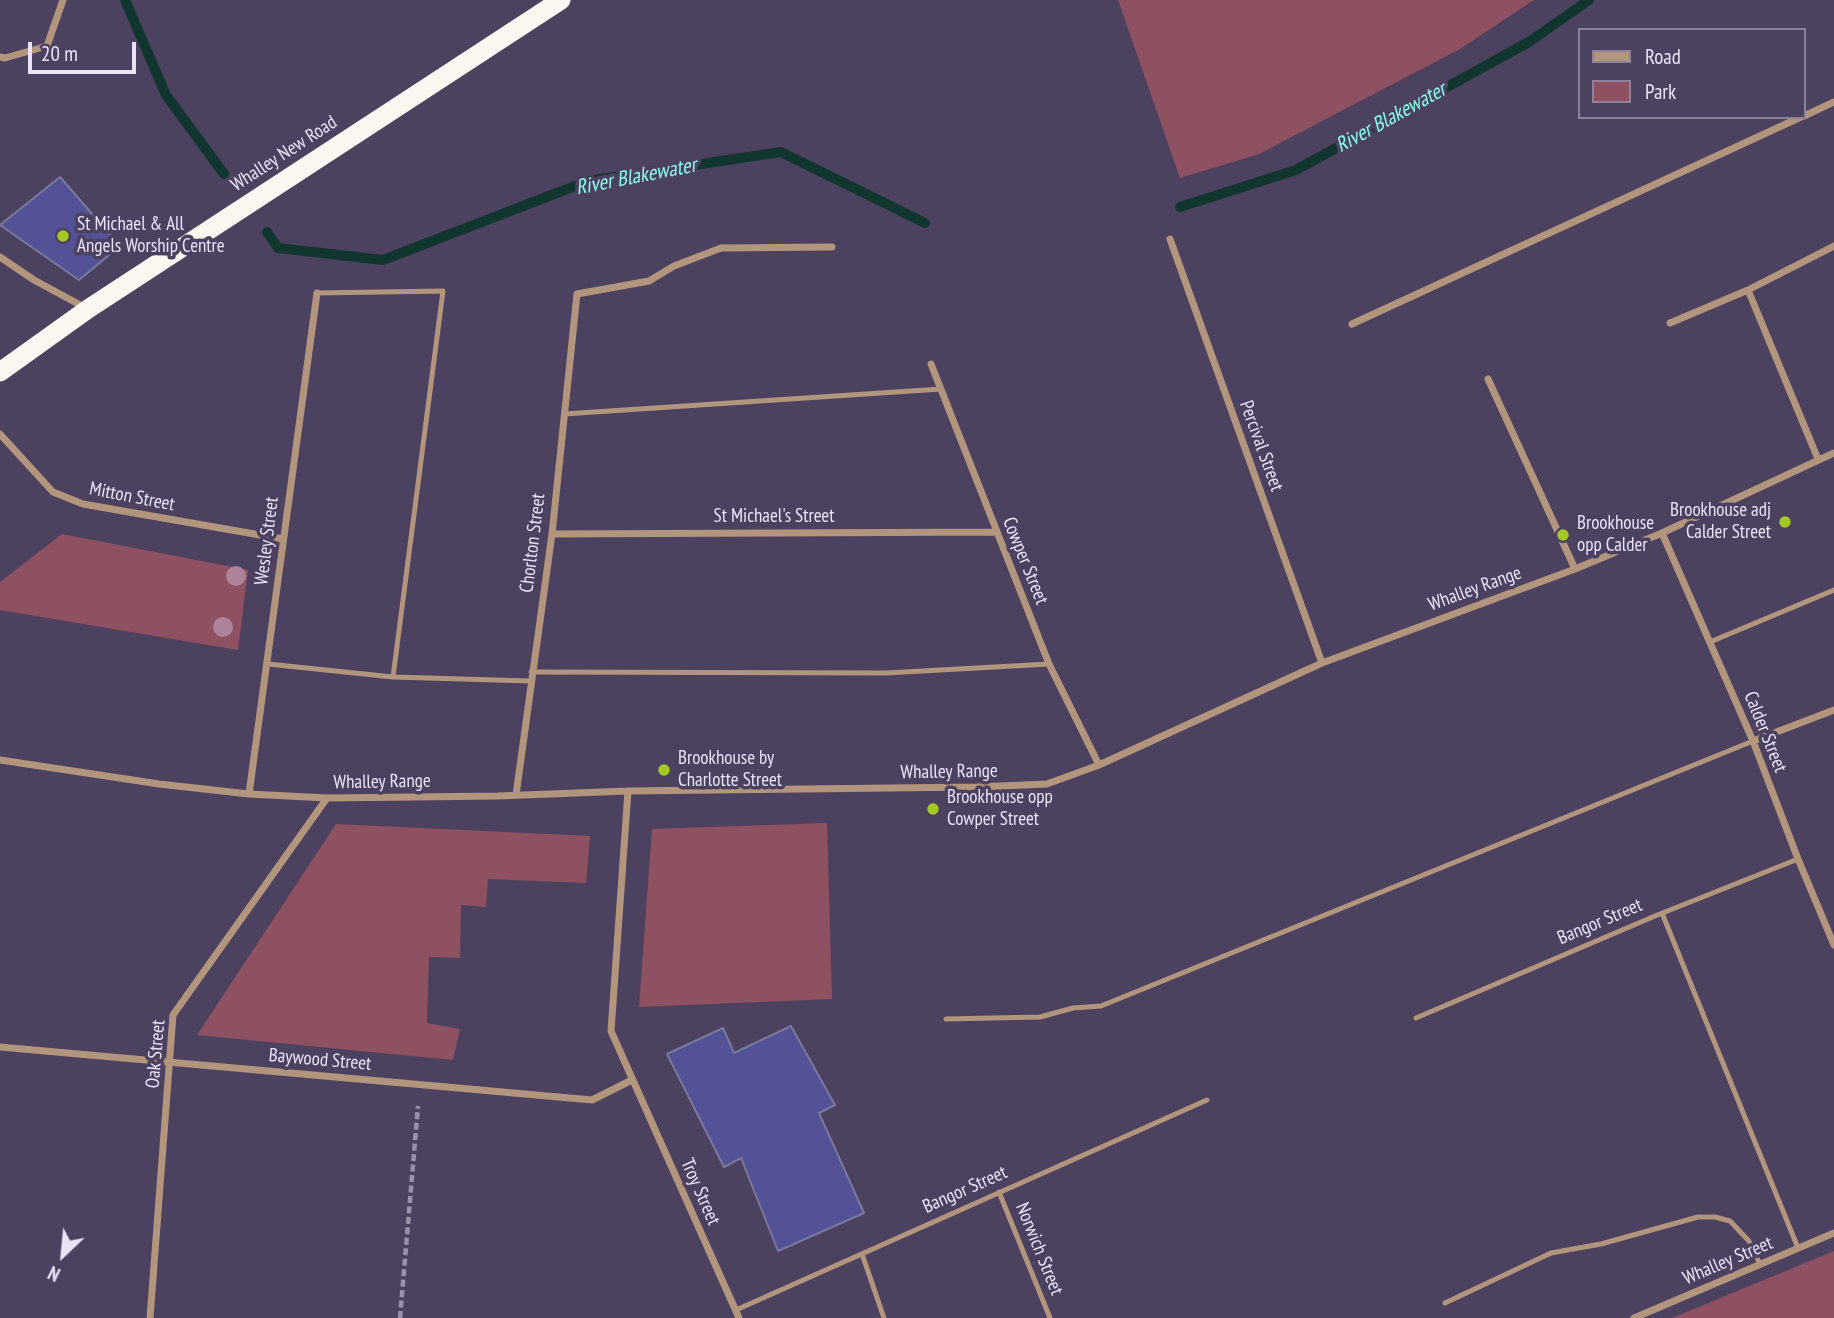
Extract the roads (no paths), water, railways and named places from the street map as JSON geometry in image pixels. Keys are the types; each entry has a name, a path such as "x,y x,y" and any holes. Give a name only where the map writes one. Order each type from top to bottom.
{"highway":[{"name":"Whalley New Road","path":"0,372 88,309 561,0"}],"street":[{"path":"0,57 5,58 47,46 63,0"},
{"path":"1806,116 1834,102"},
{"path":"1352,324 1799,119"},
{"name":"Percival Street","path":"1170,239 1322,663"},
{"path":"1670,323 1748,289 1834,246"},
{"name":"Chorlton Street","path":"516,795 552,534 577,294 649,281 674,266 721,248 832,247"},
{"path":"0,257 34,280 88,309"},
{"path":"1748,289 1818,459"},
{"name":"Wesley Street","path":"249,793 317,293"},
{"name":"Cowper Street","path":"931,363 1049,664 1099,765"},
{"path":"1488,379 1575,569"},
{"name":"Mitton Street","path":"0,434 53,492 83,504 283,539"},
{"name":"Whalley Range","path":"0,760 159,784 327,798 1047,784 1099,765 1322,663 1575,569 1662,533 1834,453"},
{"name":"St Michael's Street","path":"552,534 996,532"},
{"name":"Calder Street","path":"1662,533 1753,740 1834,945"},
{"path":"1753,740 1834,710"},
{"name":"Troy Street","path":"628,791 611,1031 737,1314"},
{"name":"Oak Street","path":"150,1318 173,1015 327,798"},
{"name":"Baywood Street","path":"0,1047 592,1100 632,1080"},
{"name":"Whalley Street","path":"1634,1318 1834,1233"}],"lane":[{"path":"317,293 443,291 393,677"},
{"path":"563,414 941,388"},
{"path":"1710,642 1834,590"},
{"path":"268,664 393,677 886,673 1049,664"},
{"path":"946,1019 1040,1017 1073,1008 1101,1006 1753,740"},
{"name":"Bangor Street","path":"1416,1018 1662,913 1798,859"},
{"path":"1662,913 1798,1248"},
{"name":"Bangor Street","path":"737,1314 862,1254 1207,1100"},
{"name":"Norwich Street","path":"999,1192 1050,1318"},
{"path":"1445,1303 1551,1254 1601,1244 1698,1217 1730,1221 1749,1241 1760,1264"},
{"path":"862,1254 884,1318"}],"waterway":[{"name":"River Blakewater","path":"125,0 166,95 224,174"},
{"name":"River Blakewater","path":"1180,207 1296,170 1529,42 1589,0"},
{"name":"River Blakewater","path":"267,232 278,248 383,260 588,181 781,152 925,223"}],"place":[{"name":"St Michael & All Angels Worship Centre","path":"63,236"},
{"name":"Brookhouse adj Calder Street","path":"1785,522"},
{"name":"Brookhouse opp Calder","path":"1563,535"},
{"name":"Brookhouse by Charlotte Street","path":"664,770"},
{"name":"Brookhouse opp Cowper Street","path":"933,809"}]}
